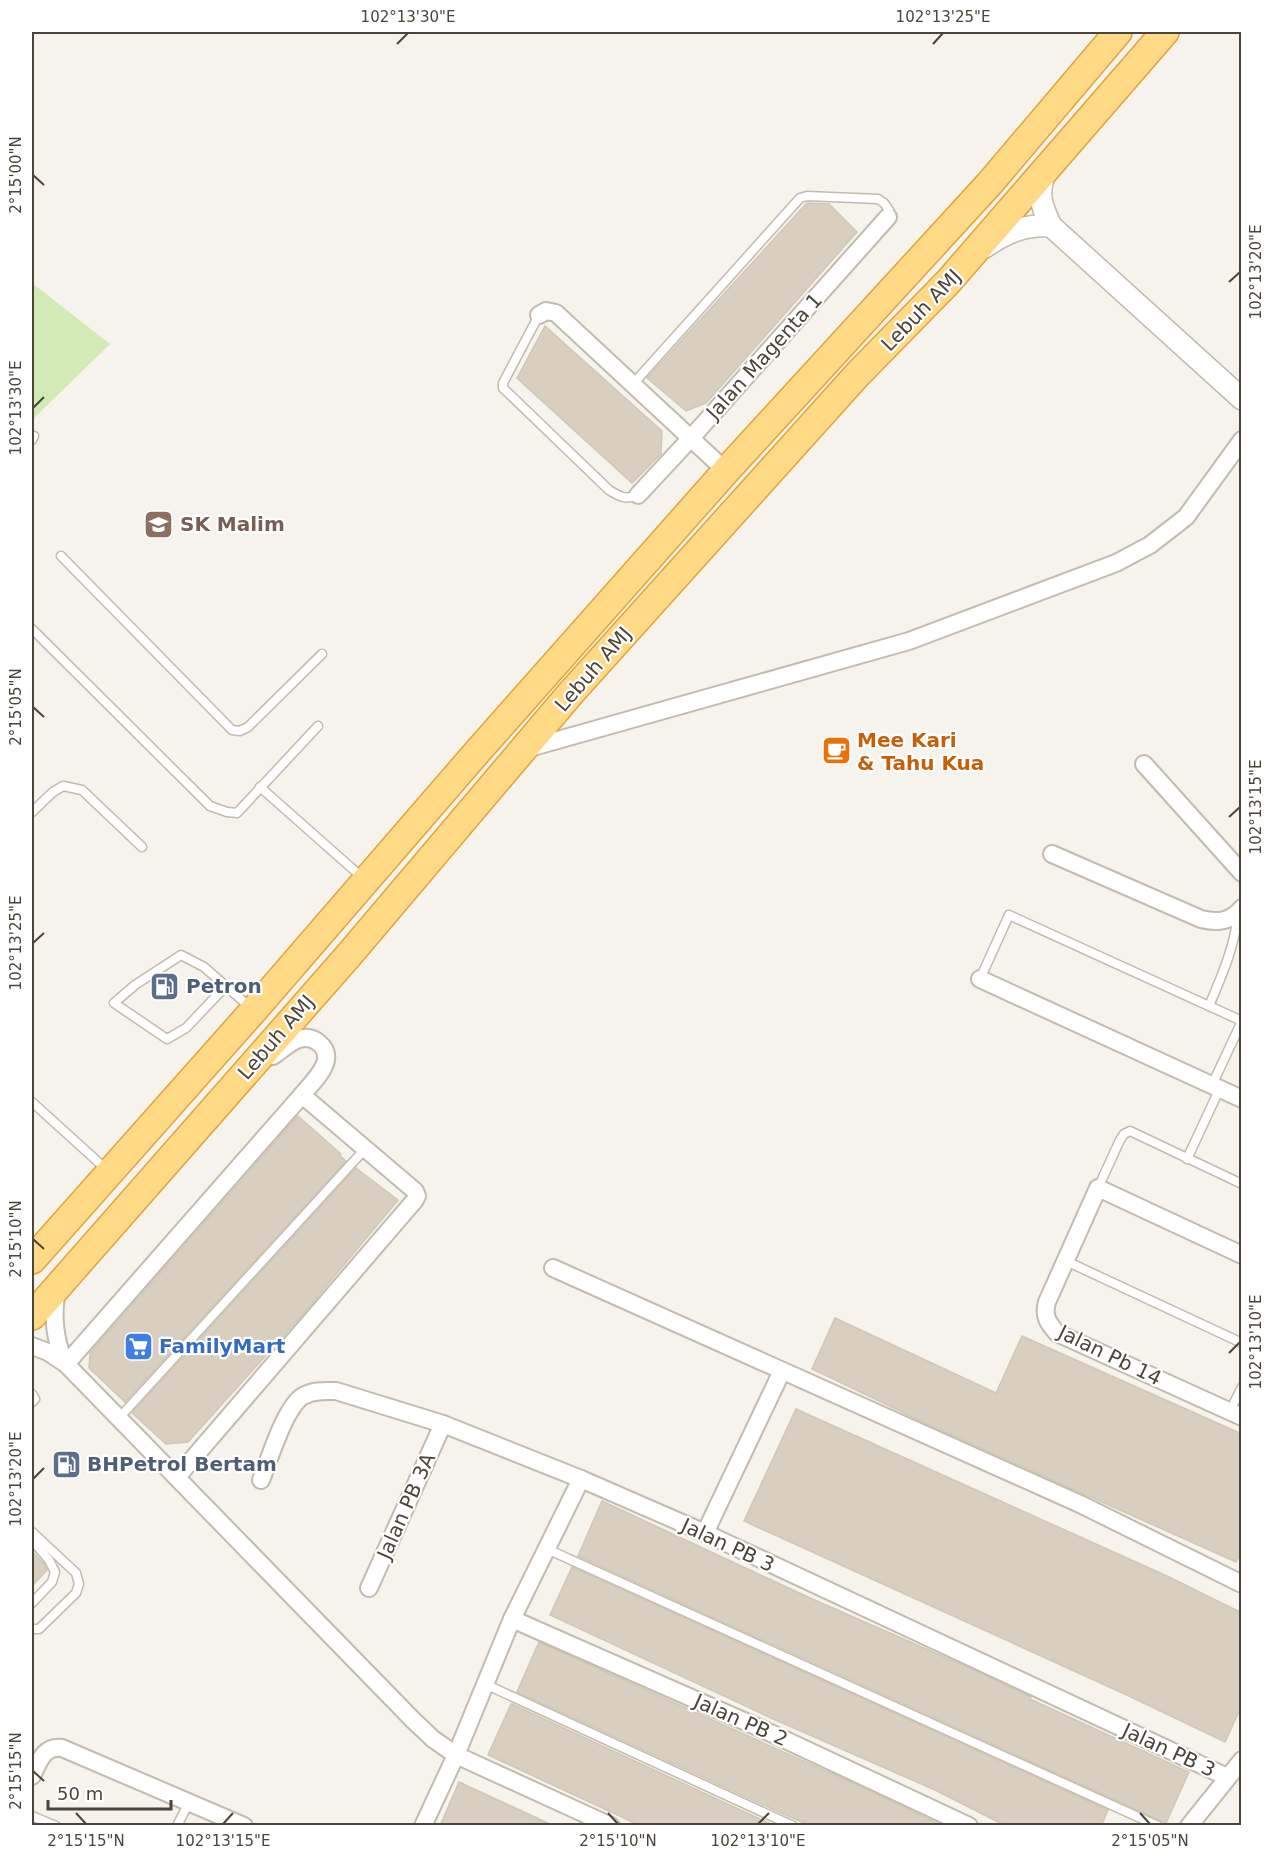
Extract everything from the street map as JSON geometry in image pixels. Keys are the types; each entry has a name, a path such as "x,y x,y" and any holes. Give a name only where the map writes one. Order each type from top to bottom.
{"highway":[{"name":"Lebuh AMJ","path":"32,1260 726,471 990,183 1118,32"},
{"name":"Lebuh AMJ","path":"32,1316 372,928 522,750 631,626 857,375 969,259 1165,32"}],"street":[{"path":"1046,170 1040,185 1040,197 1042,209 1051,226 1242,399"},
{"name":"Jalan Magenta 1","path":"638,495 888,216"},
{"path":"969,259 992,242 1020,228 1035,224 1051,226"},
{"path":"539,315 546,311 556,313 726,471"},
{"path":"522,750 909,641 1116,563 1150,545 1186,517 1242,440"},
{"path":"1144,764 1242,873"},
{"path":"1052,854 1201,919 1221,921 1229,919 1240,910"},
{"path":"981,978 1242,1099"},
{"path":"66,1364 303,1095 326,1061 326,1052 315,1040 299,1039 290,1042 274,1055 266,1058 259,1057"},
{"path":"177,1477 417,1196 415,1191 303,1095"},
{"path":"1098,1188 1242,1255"},
{"name":"Jalan Pb 14","path":"1098,1188 1047,1302 1044,1311 1048,1324 1057,1333 1236,1414"},
{"path":"553,1268 1080,1504 1242,1584"},
{"path":"58,1286 54,1316 55,1334 66,1364"},
{"path":"32,1346 48,1352 66,1364 433,1739 456,1755 611,1826"},
{"path":"705,1533 782,1371"},
{"name":"Jalan PB 3","path":"261,1479 290,1409 303,1396 317,1391 336,1391 443,1424 581,1479 705,1533 1227,1777"},
{"name":"Jalan PB 3A","path":"369,1588 443,1424"},
{"path":"423,1826 456,1755 512,1619 581,1479"},
{"name":"Jalan PB 2","path":"512,1619 762,1729 969,1826"},
{"path":"32,1776 47,1750 53,1747 62,1748 244,1826"},
{"path":"1188,1826 1242,1760"}],"lane":[{"path":"633,384 800,198 807,196 878,199 889,210 888,216"},
{"path":"539,315 503,383 503,388 609,490 620,497 630,498 638,495"},
{"path":"61,556 232,730 240,731 248,727 322,654"},
{"path":"32,629 210,806 227,812 237,813 318,726"},
{"path":"32,812 53,792 63,786 82,790 142,848"},
{"path":"260,787 366,881"},
{"path":"1209,1006 1227,962 1236,934 1240,910"},
{"path":"981,978 1009,915 1242,1021 1187,1159"},
{"path":"228,988 222,990 186,1028 167,1039 114,1003 135,985 181,955 204,967 254,1010"},
{"path":"32,1102 110,1172"},
{"path":"1098,1188 1120,1140 1130,1131 1242,1184"},
{"path":"119,1418 365,1149"},
{"path":"1066,1261 1242,1343"},
{"path":"1236,1414 1242,1387"},
{"path":"32,1394 35,1399 32,1402"},
{"path":"32,1532 76,1573 79,1584 76,1593 39,1629 32,1629"},
{"path":"32,1540 49,1560 55,1572 52,1582 32,1603"},
{"path":"547,1549 1158,1826"},
{"path":"485,1684 793,1826"},
{"path":"177,1826 189,1802"},
{"path":"32,1816 56,1826"}],"green space":[{"path":"32,283 110,344 32,420"}],"building":[{"path":"807,203 829,204 857,232 706,403 686,411 647,378"},
{"path":"545,326 662,431 661,454 632,483 517,378"},
{"path":"298,1116 346,1161 125,1402 89,1368 90,1353"},
{"path":"356,1168 398,1200 303,1314 188,1442 166,1444 132,1413"},
{"path":"835,1318 996,1393 1022,1336 1242,1434 1242,1550 1236,1562 923,1422 812,1369"},
{"path":"796,1409 1167,1576 1242,1613 1242,1705 1225,1742 744,1521"},
{"path":"602,1501 810,1598 972,1669 1031,1697 1030,1699 1189,1772 1166,1823 578,1556"},
{"path":"32,1551 47,1570 32,1586"},
{"path":"572,1567 1108,1810 1101,1826 1006,1826 935,1790 771,1718 550,1615"},
{"path":"539,1642 943,1826 811,1826 781,1813 517,1692"},
{"path":"511,1704 775,1826 641,1826 488,1755"},
{"path":"459,1782 554,1826 440,1826"}],"place":[{"name":"SK Malim","path":"159,524"},
{"name":"Mee Kari & Tahu Kua","path":"836,751"},
{"name":"Petron","path":"165,986"},
{"name":"FamilyMart","path":"138,1346"},
{"name":"BHPetrol Bertam","path":"66,1464"}]}
